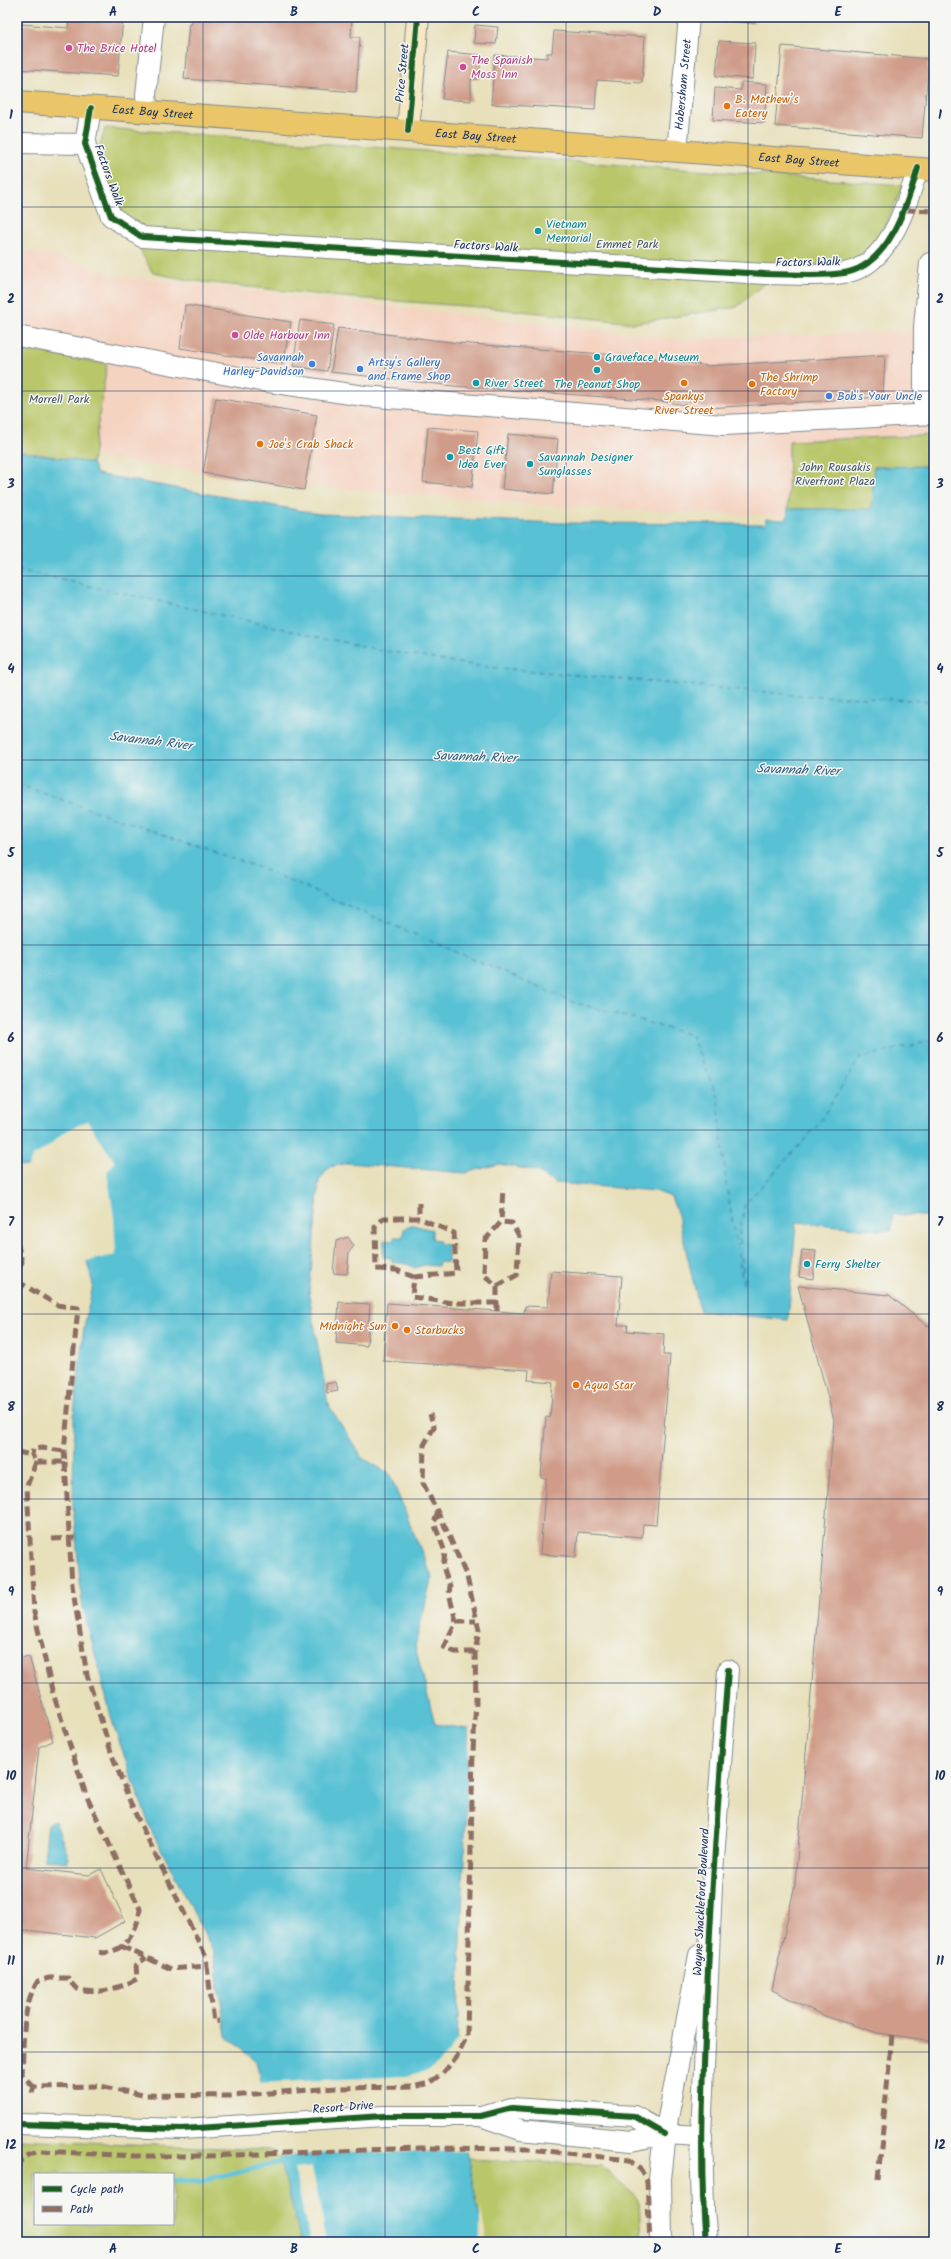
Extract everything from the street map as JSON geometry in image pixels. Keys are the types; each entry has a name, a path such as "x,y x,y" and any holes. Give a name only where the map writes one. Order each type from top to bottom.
{"main road":[{"name":"Price Street","path":"408,131 418,17"},
{"name":"East Bay Street","path":"17,102 926,169"}],"street":[{"path":"148,112 146,95 154,17"},
{"name":"Habersham Street","path":"677,151 689,17"},
{"name":"Factors Walk","path":"91,108 85,144 111,216 142,237 765,274 846,272 863,265 878,253 889,241 926,169"},
{"path":"17,143 85,144"},
{"path":"17,336 255,380 364,396 724,424 929,414 924,328 930,263 934,263"},
{"name":"Wayne Shackleford Boulevard","path":"701,2136 712,1886 728,1670"},
{"name":"Wayne Shackleford Boulevard","path":"665,2134 712,1886"},
{"name":"Resort Drive","path":"17,2124 182,2129 384,2116 481,2116 512,2108 634,2116 665,2134"},
{"name":"Resort Drive","path":"481,2116 521,2130 630,2141 665,2134 701,2136"},
{"path":"661,2242 660,2179 665,2134"},
{"path":"701,2136 703,2210 706,2242"}],"shaded area":[{"name":"River Street","path":"17,250 57,256 112,275 677,339 906,331 934,332 934,466 874,467 867,504 786,502 785,516 564,507 311,486 94,457 69,434 17,426"}],"green space":[{"name":"Emmet Park","path":"105,128 903,185 883,232 873,246 857,257 840,265 786,265 737,307 635,323 492,308 341,297 194,281 153,273 115,206 98,153"},
{"name":"Morrell Park","path":"17,348 107,364 92,463 17,451"},
{"name":"John Rousakis Riverfront Plaza","path":"934,435 934,466 874,467 872,509 788,509 789,441"},
{"path":"17,2139 602,2165 639,2200 641,2242 17,2242"}],"water":[{"name":"Savannah River","path":"17,451 92,463 97,474 320,514 562,523 765,524 766,519 787,520 788,509 872,509 874,467 934,466 934,1217 893,1214 891,1231 796,1222 788,1320 700,1311 678,1215 671,1197 656,1191 555,1183 537,1171 499,1164 465,1173 348,1163 329,1167 319,1181 309,1295 328,1404 362,1458 389,1473 432,1577 415,1646 435,1724 469,1729 455,2098 485,2242 301,2242 256,2061 226,2036 214,1952 150,1828 113,1724 82,1603 73,1506 74,1414 84,1327 93,1285 87,1261 101,1246 86,1205 69,1175 17,1165"},
{"path":"413,1225 432,1230 432,1239 439,1240 440,1244 448,1245 448,1263 439,1262 438,1266 424,1265 415,1268 407,1264 392,1262 392,1258 383,1257 384,1240 394,1241 394,1237 403,1237 404,1229"},
{"path":"55,1821 69,1858 67,1862 44,1859 48,1823"}],"pier":[{"path":"87,1121 115,1162 107,1172 114,1217 116,1255 87,1261 86,1259 99,1246 84,1206 68,1176 27,1169 33,1156 45,1149 64,1132"},
{"path":"469,1727 471,1729 460,2033 468,1767"},
{"path":"459,2037 457,2098 468,2151 329,2153 277,2156 259,2083 406,2076 430,2070 448,2054"},
{"path":"312,2167 327,2242 310,2242 294,2169"},
{"path":"480,2206 487,2242 480,2242"}],"building":[{"name":"The Brice Hotel","path":"17,17 21,17 21,24 68,28 69,17 123,17 118,76 17,69"},
{"path":"192,17 352,17 351,37 360,37 356,92 184,79 189,24 192,24"},
{"path":"722,17 754,17 754,23 722,21"},
{"path":"475,25 498,27 496,44 474,43"},
{"path":"554,31 645,37 642,83 597,80 595,110 491,104 495,55 547,58 547,53 552,53"},
{"path":"719,41 755,43 753,79 716,76"},
{"path":"782,46 929,59 922,138 775,126"},
{"name":"The Spanish Moss Inn","path":"448,52 481,55 479,79 471,79 471,101 442,99"},
{"path":"741,82 767,84 764,123 713,120 715,88 741,90"},
{"name":"Olde Harbour Inn","path":"185,305 291,322 283,364 180,348"},
{"path":"300,320 334,325 327,371 293,366"},
{"path":"338,328 458,343 643,357 709,366 885,355 883,397 707,408 659,401 454,386 331,372"},
{"name":"Joe's Crab Shack","path":"216,398 317,415 304,490 203,473"},
{"name":"Best Gift Idea Ever","path":"428,427 478,431 472,487 423,482"},
{"name":"Savannah Designer Sunglasses","path":"508,434 558,439 553,494 502,489"},
{"path":"348,1237 354,1246 349,1252 347,1274 333,1273 336,1241"},
{"name":"Ferry Shelter","path":"802,1250 816,1251 813,1279 799,1277"},
{"path":"551,1271 622,1276 618,1325 628,1325 627,1331 664,1334 663,1355 670,1355 656,1525 643,1524 642,1537 578,1532 576,1557 540,1554 546,1478 541,1477 546,1417 550,1418 553,1382 528,1380 529,1370 383,1361 387,1303 524,1313 525,1306 548,1307"},
{"path":"798,1286 889,1295 926,1325 934,1326 934,2041 878,2033 822,2015 772,1990 795,1884 834,1420"},
{"path":"339,1302 370,1304 367,1346 336,1343"},
{"path":"336,1382 338,1391 327,1393 326,1384"},
{"path":"29,1656 53,1741 39,1747 26,1868 89,1875 101,1869 125,1921 95,1938 17,1929 17,1659"}],"waterway":[{"path":"174,2181 201,2181 281,2162"}],"ferry route":[{"path":"17,570 380,650 478,666 796,695 934,701"},
{"path":"17,784 260,868 573,1002 691,1035 718,1097 726,1183 744,1289"},
{"path":"744,1280 739,1231 745,1204 817,1126 860,1058 934,1040"}],"marked path":[{"path":"905,210 934,211"},
{"path":"497,1311 497,1286 484,1275 485,1240 501,1222 503,1188"},
{"path":"419,1203 419,1218 384,1218 375,1227 376,1269 396,1270 414,1277 412,1297 453,1303 497,1303"},
{"path":"414,1277 456,1273 454,1233 419,1218"},
{"path":"497,1286 517,1275 519,1236 512,1223 501,1222"},
{"path":"17,1242 22,1262 17,1272"},
{"path":"17,1281 57,1305 78,1308 64,1451 65,1462 36,1462 32,1455 33,1449 42,1448 64,1451"},
{"path":"32,2093 34,2087 100,2086 143,2095 230,2096 336,2088 413,2087 429,2083 444,2072 457,2056 467,2036 473,1751 476,1702 475,1652 479,1630 467,1577 447,1531 423,1483 424,1445 434,1427 430,1414"},
{"path":"17,1452 32,1455"},
{"path":"36,1462 27,1486 34,1612 52,1690 86,1795 140,1909 136,1926 127,1941 114,1951 106,1953 97,1952"},
{"path":"65,1462 72,1585 87,1675 112,1755 133,1809 206,1957 207,1966"},
{"path":"438,1512 434,1523 445,1552 443,1567 450,1587 449,1594 456,1621"},
{"path":"52,1539 75,1538"},
{"path":"475,1652 455,1652 444,1647 456,1621 476,1621"},
{"path":"121,1946 171,1969 207,1966 214,2022 220,2021"},
{"path":"34,2087 22,2075 23,2039 29,2002 38,1981 49,1978 68,1978 76,1988 83,1991 90,1992 107,1990 116,1988 137,1979 136,1965 146,1958"},
{"path":"878,2179 892,2035"},
{"path":"17,2167 26,2156 40,2151 135,2156 206,2156 420,2148 529,2149 629,2160 641,2170 647,2181 650,2242"}],"cycle path":[{"path":"408,131 418,17"},
{"path":"91,108 85,144 111,216 142,237 765,274 834,274 844,273 860,268 873,259 884,246 894,232 902,216 918,168"},
{"path":"706,2242 702,2156 705,2042 718,1798 728,1670"},
{"path":"17,2124 182,2129 384,2116 481,2116 512,2108 634,2116 665,2134"}],"place":[{"name":"The Brice Hotel","path":"69,48"},
{"name":"The Spanish Moss Inn","path":"463,67"},
{"name":"B. Mathew’s Eatery","path":"727,106"},
{"name":"Vietnam Memorial","path":"538,231"},
{"name":"Olde Harbour Inn","path":"235,335"},
{"name":"Graveface Museum","path":"597,357"},
{"name":"Savannah Harley-Davidson","path":"312,364"},
{"name":"Artsy's Gallery and Frame Shop","path":"360,369"},
{"name":"The Peanut Shop","path":"597,370"},
{"name":"River Street","path":"476,383"},
{"name":"Spankys River Street","path":"684,383"},
{"name":"The Shrimp Factory","path":"752,384"},
{"name":"Bob's Your Uncle","path":"829,396"},
{"name":"Joe's Crab Shack","path":"260,444"},
{"name":"Best Gift Idea Ever","path":"450,457"},
{"name":"Savannah Designer Sunglasses","path":"530,464"},
{"name":"Ferry Shelter","path":"807,1264"},
{"name":"Midnight Sun","path":"395,1326"},
{"name":"Starbucks","path":"407,1330"},
{"name":"Aqua Star","path":"576,1385"}]}
